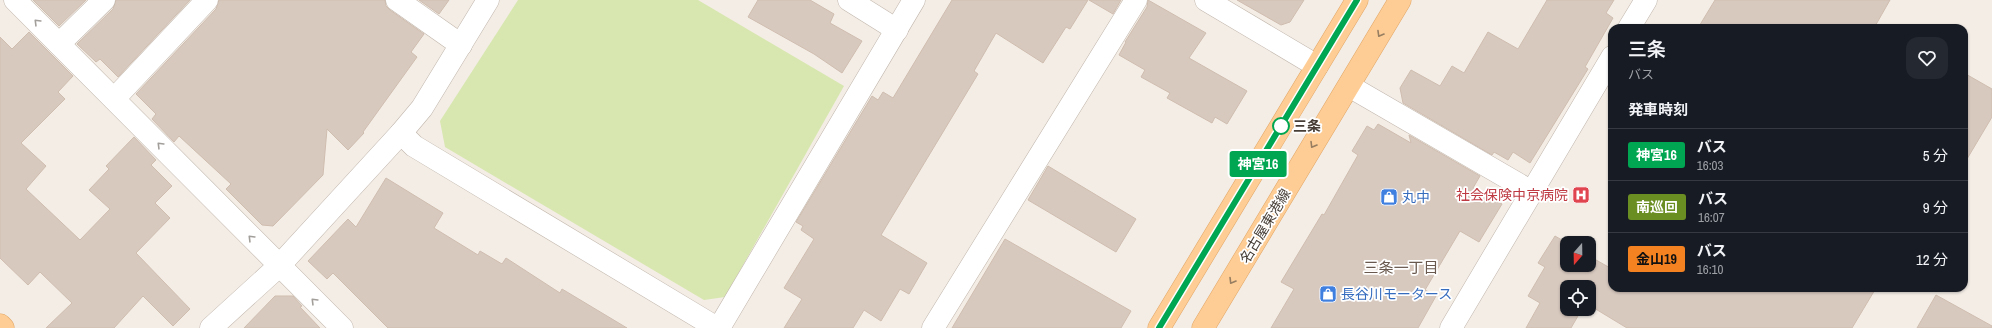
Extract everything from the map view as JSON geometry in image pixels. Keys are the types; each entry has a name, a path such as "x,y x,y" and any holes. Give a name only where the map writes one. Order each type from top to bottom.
{"main road":[{"path":"1159,328 1357,0"},
{"name":"名古屋東港線","path":"1203,328 1400,0"},
{"path":"0,325 3,328"}],"street":[{"path":"15,0 342,328"},
{"path":"60,44 104,0"},
{"path":"114,99 207,0"},
{"path":"397,0 461,45"},
{"path":"211,328 279,266 401,133 422,108 488,0"},
{"path":"849,0 897,30"},
{"path":"401,133 414,146 718,328 914,0"},
{"path":"934,328 1136,0"},
{"path":"1206,0 1317,66"},
{"path":"1632,24 1646,0"},
{"path":"1451,328 1608,64"},
{"path":"1349,86 1532,192"}],"green space":[{"path":"518,0 698,0 844,86 725,297 704,300 445,147 440,121"}],"building":[{"path":"33,0 86,0 59,26"},
{"path":"116,0 190,0 118,77 100,59 96,62 77,44 113,9"},
{"path":"219,0 385,0 386,6 390,10 424,34 411,52 417,57 363,132 364,133 348,150 327,129 323,175 273,226 262,225 226,189 231,184 179,136 174,142 152,119 156,114 136,94 216,9"},
{"path":"419,0 449,0 439,14"},
{"path":"758,0 810,0 834,14 830,23 862,41 842,73 814,54 748,17"},
{"path":"952,0 1088,0 1070,29 1066,27 1043,63 996,33 974,71 978,74 881,235 927,263 909,294 900,289 881,321 864,310 853,328 784,328 802,299 784,288 814,239 801,230 803,226 796,222 872,96 878,100 883,92 893,98"},
{"path":"1089,0 1121,0 1113,14"},
{"path":"1148,0 1206,33 1189,58 1247,91 1227,124 1215,117 1212,123 1167,98 1170,93 1141,77 1145,70 1119,55 1125,42 1147,7"},
{"path":"1237,0 1304,0 1290,22 1281,25"},
{"path":"1547,0 1614,0 1606,13 1613,18 1610,24 1608,24 1608,27 1585,67 1588,69 1530,163 1513,152 1508,160 1494,152 1492,155 1403,103 1400,88 1411,70 1440,86 1452,66 1464,73 1488,32 1518,49"},
{"path":"1715,0 1890,0 1876,24 1700,24"},
{"path":"29,32 73,76 58,92 65,99 21,143 46,166 26,189 80,240 110,209 89,190 109,169 106,166 134,137 156,160 151,165 172,186 155,203 170,218 136,253 190,309 173,326 143,296 114,328 46,328 72,303 40,272 28,285 0,258 0,37 12,49"},
{"path":"1968,75 1992,89 1992,117 1968,157"},
{"path":"1378,124 1411,143 1409,135 1480,176 1473,188 1502,204 1479,242 1460,231 1425,290 1436,296 1418,328 1271,328 1294,289 1281,282 1322,214 1324,215 1358,155 1352,151 1367,126 1374,130"},
{"path":"1048,166 1136,219 1116,252 1028,200"},
{"path":"386,178 443,213 434,228 478,255 480,251 502,264 506,258 560,293 562,289 627,328 388,328 333,273 327,279 308,261 348,219 356,227"},
{"path":"1555,236 1560,239 1560,272 1596,272 1596,260 1608,267 1608,292 1874,292 1852,328 1627,328 1596,309 1596,280 1560,280 1560,316 1578,316 1571,328 1526,328 1540,303 1528,296 1545,267 1538,263"},
{"path":"1005,239 1131,311 1121,328 952,328"},
{"path":"1936,295 1992,326 1992,328 1917,328"},
{"path":"275,296 293,296 302,306 300,307 320,328 244,328"}],"bus line":[{"name":"神宮16","path":"1159,328 1357,0"}],"place":[{"name":"三条","path":"1281,126"},
{"name":"社会保険中京病院","path":"1581,195"},
{"name":"丸中","path":"1389,197"},
{"name":"長谷川モータース","path":"1328,294"}],"district":[{"name":"三条一丁目","path":"1401,267"}]}
